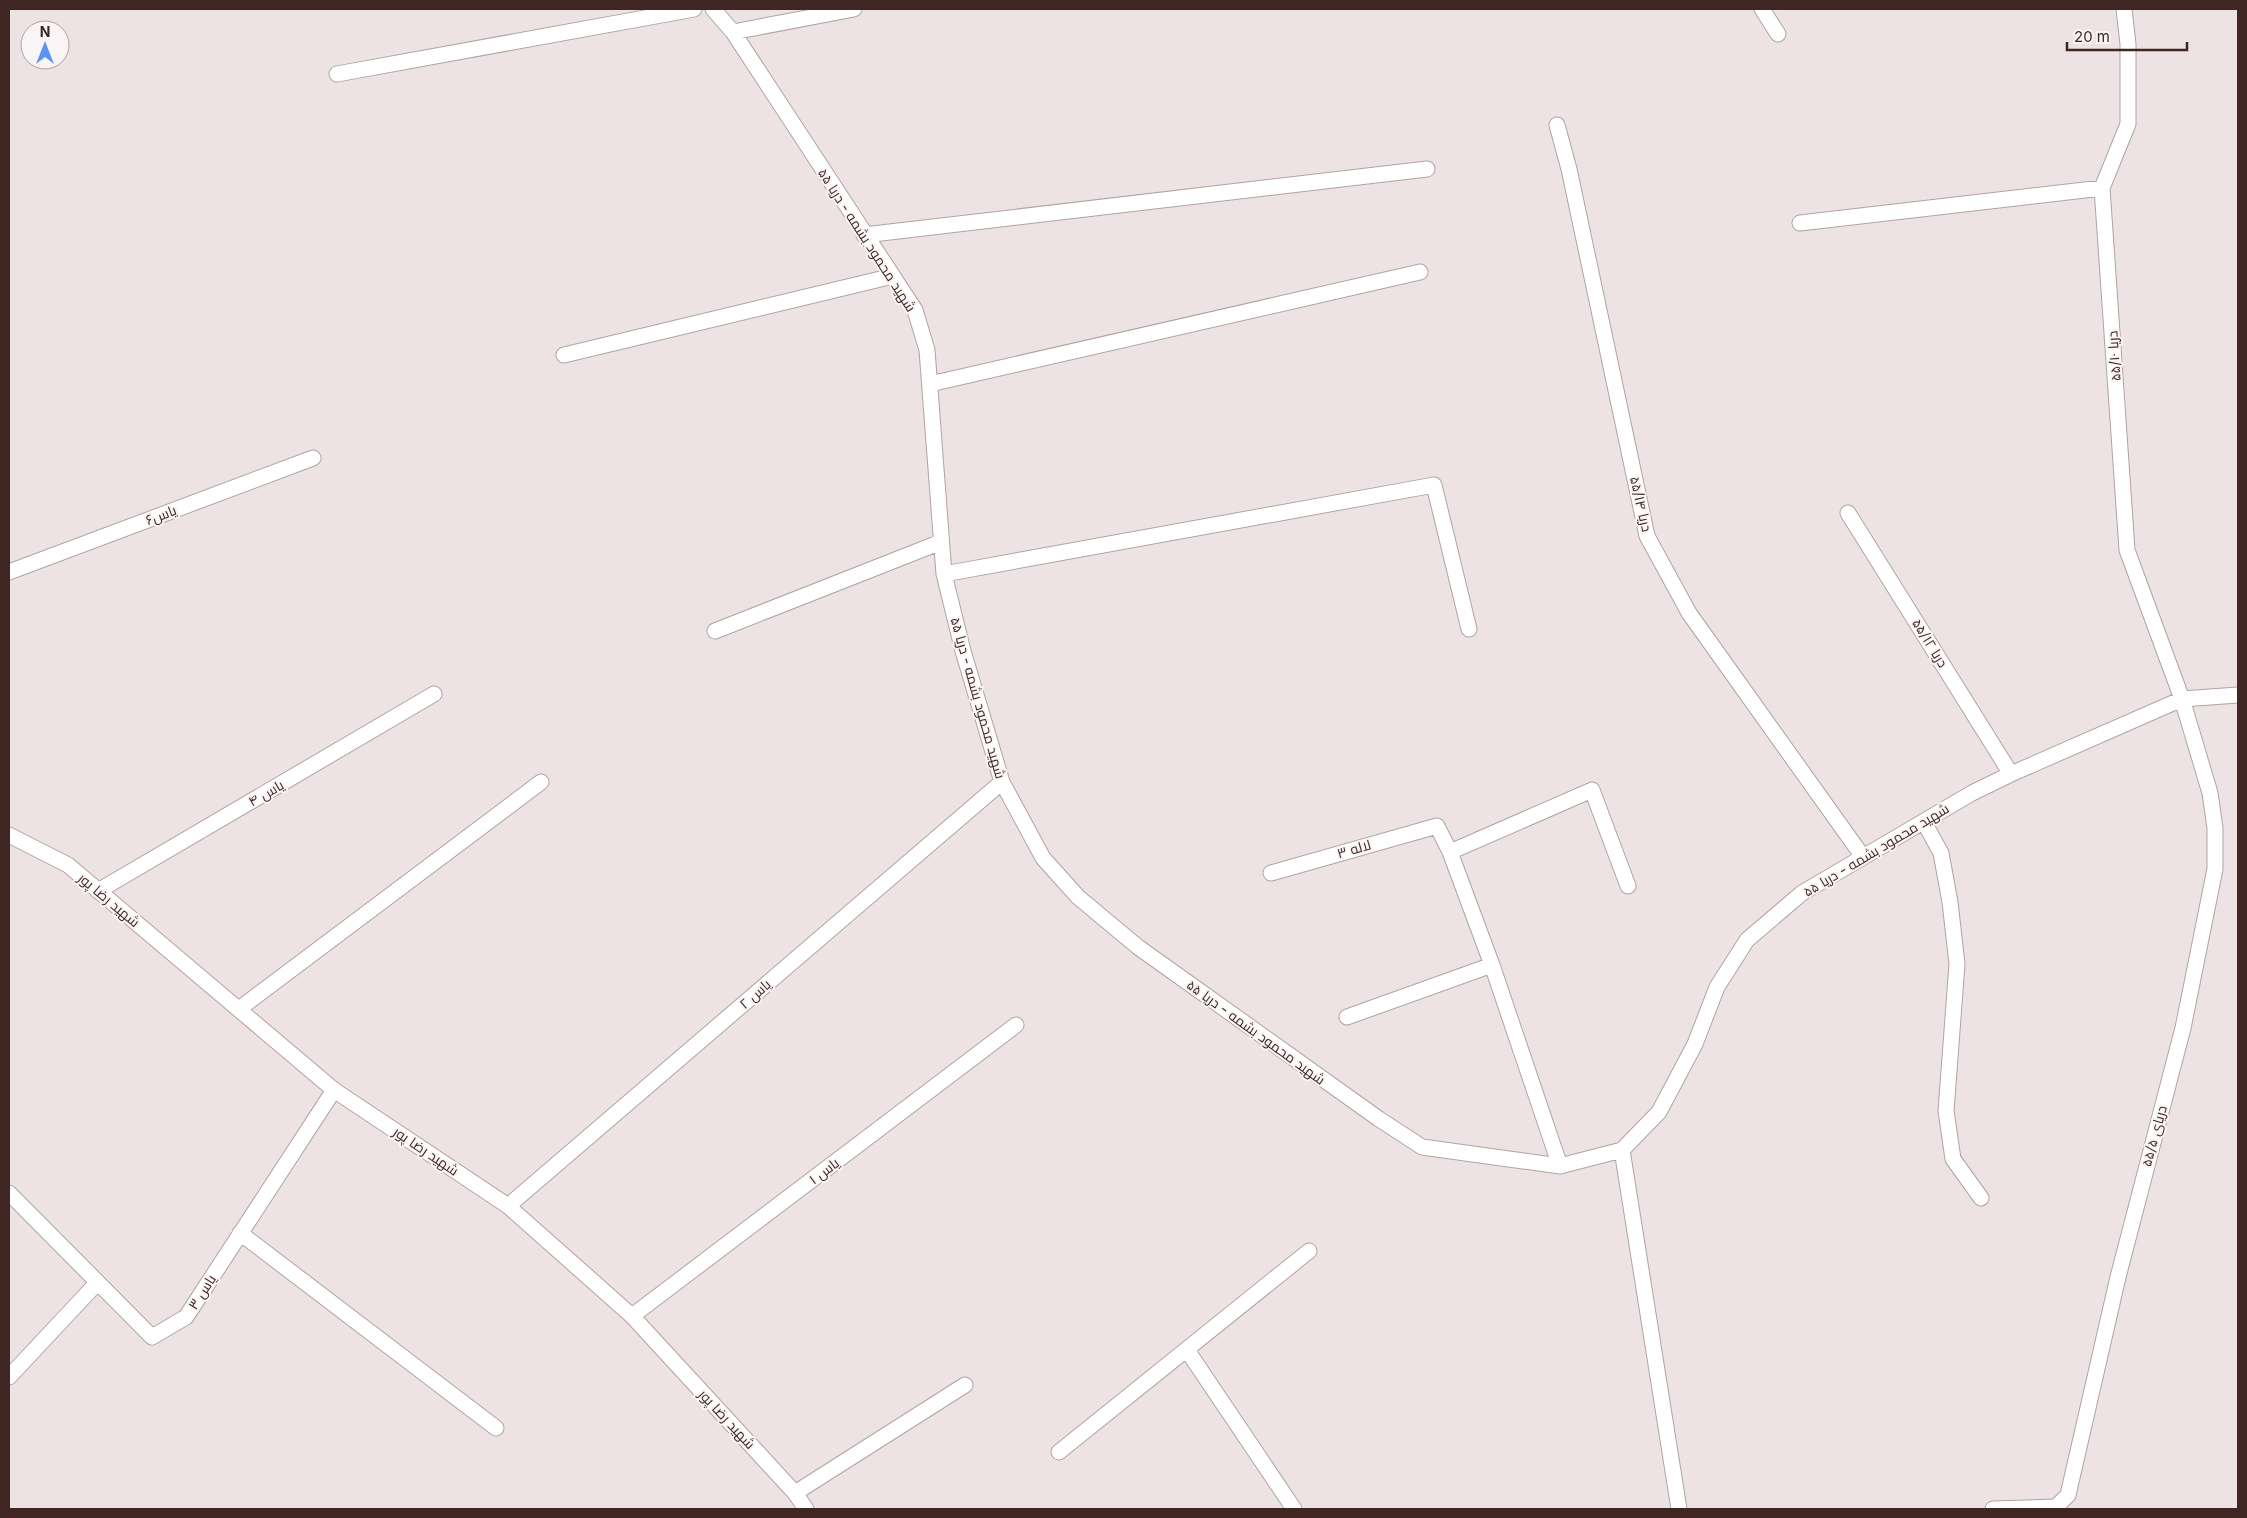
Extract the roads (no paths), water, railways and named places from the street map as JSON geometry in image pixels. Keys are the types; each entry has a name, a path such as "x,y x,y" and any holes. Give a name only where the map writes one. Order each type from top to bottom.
{"street":[{"path":"337,74 694,9"},
{"name":"شهید محمود بشمه - دریا ۵۵","path":"712,9 733,32 864,235 915,310 927,350 944,574 963,651 1002,782 1043,858 1078,896 1138,947 1379,1119 1422,1146 1560,1166 1622,1150 1659,1112 1695,1044 1717,987 1747,940 1802,892 1972,793 2011,774 2182,699 2238,695"},
{"path":"733,32 854,9"},
{"path":"1762,9 1778,34"},
{"name":"دریا ۵۵/۱۰","path":"2124,9 2128,44 2128,124 2102,188 2127,550 2182,699"},
{"name":"دریا ۵۵/۱۴","path":"1557,124 1569,169 1647,536 1689,613 1863,857"},
{"path":"864,235 1427,169"},
{"path":"1800,223 2102,188"},
{"path":"930,384 1420,272"},
{"path":"564,355 893,276"},
{"name":"یاس۶","path":"9,572 313,458"},
{"path":"944,574 1434,485 1469,629"},
{"name":"دریا ۵۵/۱۲","path":"1848,513 2011,774"},
{"path":"715,630 941,542"},
{"name":"یاس ۴","path":"98,891 434,694"},
{"name":"دریای ۵۵/۵","path":"1993,1509 2056,1507 2068,1495 2118,1276 2182,1028 2215,869 2215,828 2210,793 2182,699"},
{"path":"239,1009 541,782"},
{"name":"یاس ۲","path":"508,1206 1002,782"},
{"path":"1560,1166 1492,965 1450,852 1592,790 1628,886"},
{"path":"1924,822 1940,853 1950,902 1957,964 1946,1111 1953,1159 1981,1198"},
{"name":"لاله ۳","path":"1271,873 1437,826 1450,852"},
{"name":"شهید رضا پور","path":"9,835 68,865 334,1090 508,1206 632,1316 795,1493 806,1509"},
{"path":"1347,1017 1492,965"},
{"name":"یاس ۱","path":"632,1316 1016,1025"},
{"name":"یاس ۳","path":"9,1193 152,1337 186,1317 334,1090"},
{"path":"1622,1150 1679,1509"},
{"path":"240,1233 496,1428"},
{"path":"1058,1452 1309,1251"},
{"path":"9,1377 97,1282"},
{"path":"1186,1350 1294,1509"},
{"path":"795,1493 965,1385"}]}
